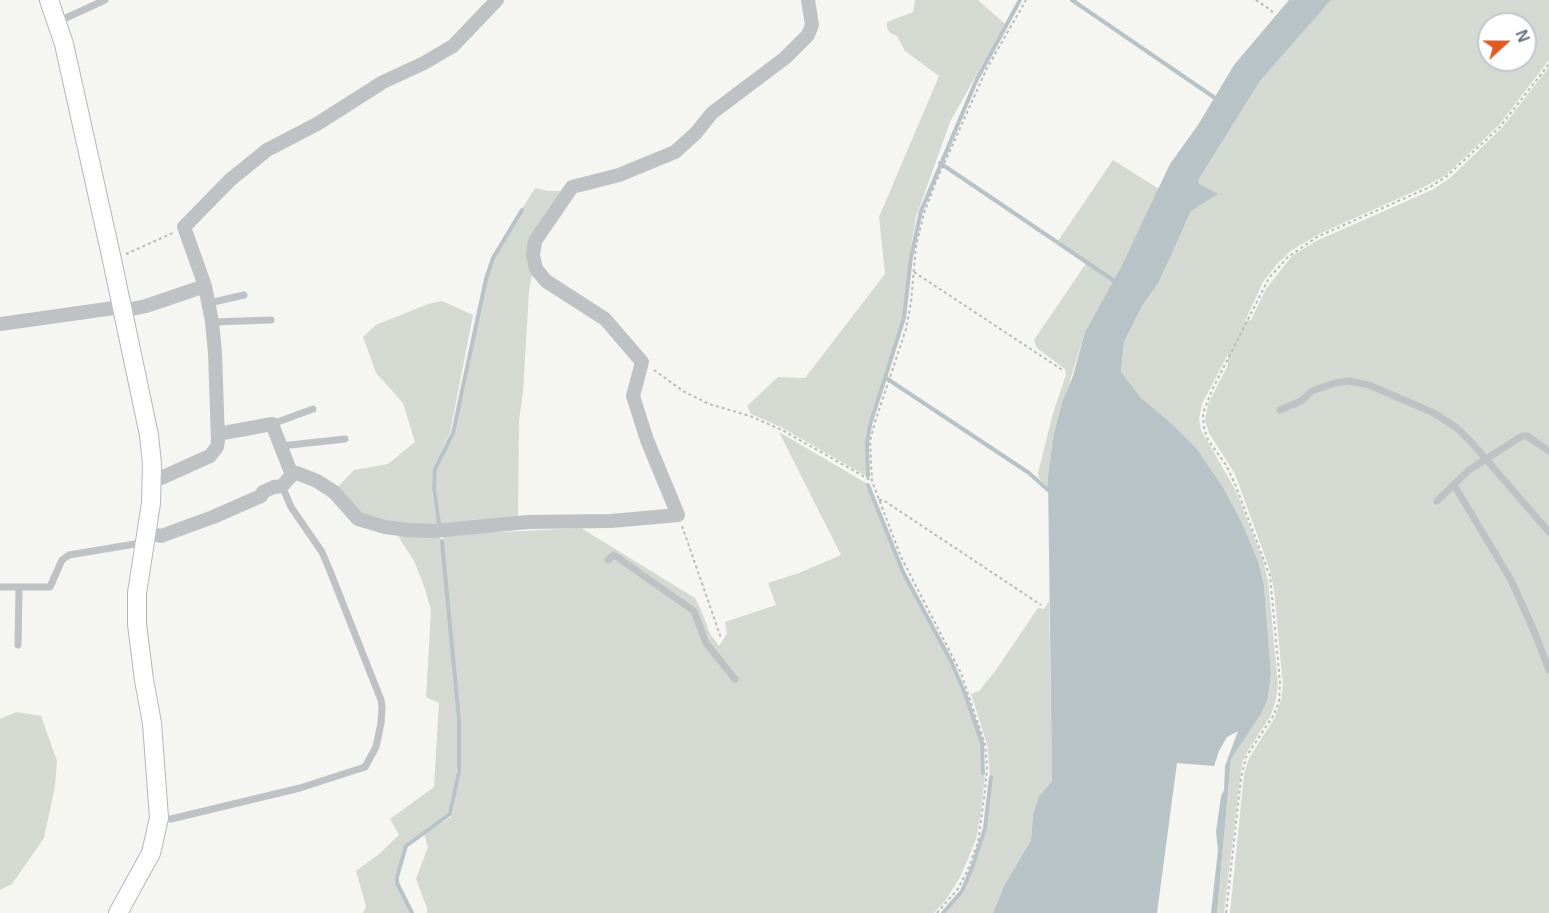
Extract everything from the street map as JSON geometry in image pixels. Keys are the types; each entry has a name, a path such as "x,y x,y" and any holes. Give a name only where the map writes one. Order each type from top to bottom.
{"street":[{"path":"49,0 64,44 112,260 149,435 152,464 145,539 136,593 140,657 153,734 159,818 151,853 118,913"},
{"path":"152,482 210,456 218,447 212,322 205,286 184,227 230,180 267,150 316,124 383,81 424,63 453,46 497,0"},
{"path":"145,539 161,536 213,517 261,496 263,492 282,486 292,475 301,473 334,492 358,519 385,527 408,530 434,531 528,522 611,521 678,515 646,440 633,396 642,362 605,319 546,281 536,269 533,255 535,241 572,187 619,175 675,152 696,133 712,113 785,58 808,35 812,25 808,0"},
{"path":"0,324 146,306 205,286"},
{"path":"218,434 272,424 292,475"}],"lane":[{"path":"57,22 105,0"},
{"path":"209,303 244,295"},
{"path":"212,322 271,320"},
{"path":"1280,410 1301,401 1312,391 1349,381 1370,385 1434,413 1457,428 1549,532"},
{"path":"272,424 313,409"},
{"path":"1437,501 1479,463 1522,436 1527,436 1549,452"},
{"path":"281,446 345,439"},
{"path":"1454,485 1511,580 1549,670"},
{"path":"159,818 171,819 300,788 365,767 376,747 381,723 381,700 322,552 291,507 282,486"},
{"path":"0,587 50,587 62,560 69,555 135,544 145,539"},
{"path":"608,560 614,555 694,611 706,643 735,679"},
{"path":"18,645 19,588"}],"path":[{"path":"937,913 957,890 967,872 978,842 987,768 985,744 962,673 902,557 872,482 870,441 906,329 916,246 935,184 987,68 1026,0"},
{"path":"1256,0 1272,11 1272,14"},
{"path":"1226,913 1241,778 1246,757 1273,716 1279,702 1280,682 1271,585 1263,555 1226,465 1208,440 1203,413 1212,390 1241,337 1269,278 1288,257 1317,237 1430,187 1447,176 1499,128 1549,64"},
{"path":"112,260 184,227"},
{"path":"914,272 1064,371"},
{"path":"642,362 683,391 709,404 750,416 782,430 872,482"},
{"path":"879,500 883,500 1041,605"},
{"path":"678,515 721,638"}],"shaded area":[{"path":"915,0 978,0 1005,24 950,122 916,217 909,258 904,313 866,437 866,476 781,427 751,414 747,406 778,377 805,378 885,274 879,217 939,76 905,51 897,36 890,33 887,28 887,22 913,12"},
{"path":"1289,0 1331,0 1260,81 1199,179 1198,183 1218,194 1191,211 1159,282 1142,306 1124,342 1121,372 1141,398 1197,449 1223,487 1243,525 1258,561 1264,585 1271,673 1268,698 1262,712 1231,759 1217,913 1211,913 1218,850 1216,832 1221,796 1224,790 1225,766 1238,731 1227,737 1214,766 1177,763 1157,913 993,913 1004,886 1031,840 1033,814 1039,796 1052,781 1048,477 1054,433 1085,332 1122,265 1170,164 1198,125 1234,65"},
{"path":"1331,0 1549,0 1549,60 1499,125 1446,175 1319,234 1292,250 1263,282 1245,321 1251,320 1266,289 1292,256 1316,241 1432,190 1450,178 1501,129 1549,67 1549,913 1230,913 1244,774 1249,758 1274,719 1283,686 1270,570 1235,474 1209,433 1205,420 1208,404 1228,365 1228,354 1202,404 1199,419 1201,430 1236,491 1263,560 1268,580 1278,684 1271,715 1242,763 1224,913 1217,913 1231,759 1268,698 1271,673 1264,585 1258,561 1243,525 1223,487 1197,449 1141,398 1121,373 1124,342 1142,306 1159,282 1191,211 1217,194 1197,183 1260,81"},
{"path":"1113,160 1159,189 1122,265 1085,332 1054,433 1048,488 1039,478 1038,473 1053,413 1066,375 1065,369 1037,348 1034,340 1087,262 1058,241"},
{"path":"535,188 565,191 529,254 527,262 533,269 529,292 519,421 518,519 441,526 435,490 437,470 455,428 480,301 497,249"},
{"path":"442,301 473,315 450,433 434,466 432,493 438,527 403,526 361,516 336,489 354,470 388,464 415,442 403,403 376,373 363,337 376,325 428,304"},
{"path":"779,432 866,483 901,570 953,668 974,723 980,742 982,774 985,775 981,812 976,839 968,859 945,901 934,913 427,913 416,879 428,847 424,834 451,817 460,769 461,732 443,535 581,528 695,598 710,634 719,646 727,634 725,622 776,605 768,583 841,555"},
{"path":"396,533 440,537 458,733 457,767 451,810 406,845 395,879 410,913 363,913 366,906 356,871 399,835 390,819 434,787 439,703 426,697 431,610 414,561"},
{"path":"1049,601 1052,781 1039,796 1033,814 1031,840 1004,886 993,913 943,913 962,891 985,828 991,777 987,744 971,694 979,691 1038,608 1044,609"},
{"path":"16,712 41,716 57,761 55,786 44,838 12,884 0,890 0,719"}],"waterway":[{"path":"868,476 867,443 870,425 904,318 911,257 921,211 977,79 1020,0"},
{"path":"1072,0 1218,100"},
{"path":"940,163 1116,282"},
{"path":"439,524 434,489 435,469 453,433 486,279 493,258 522,210"},
{"path":"886,378 1029,473 1048,490"},
{"path":"868,485 903,572 952,663 965,694 982,743 983,773"},
{"path":"412,913 397,883 406,846 450,814 459,771 459,721 442,541"},
{"path":"943,913 962,891 972,868 985,828 991,777"}]}
